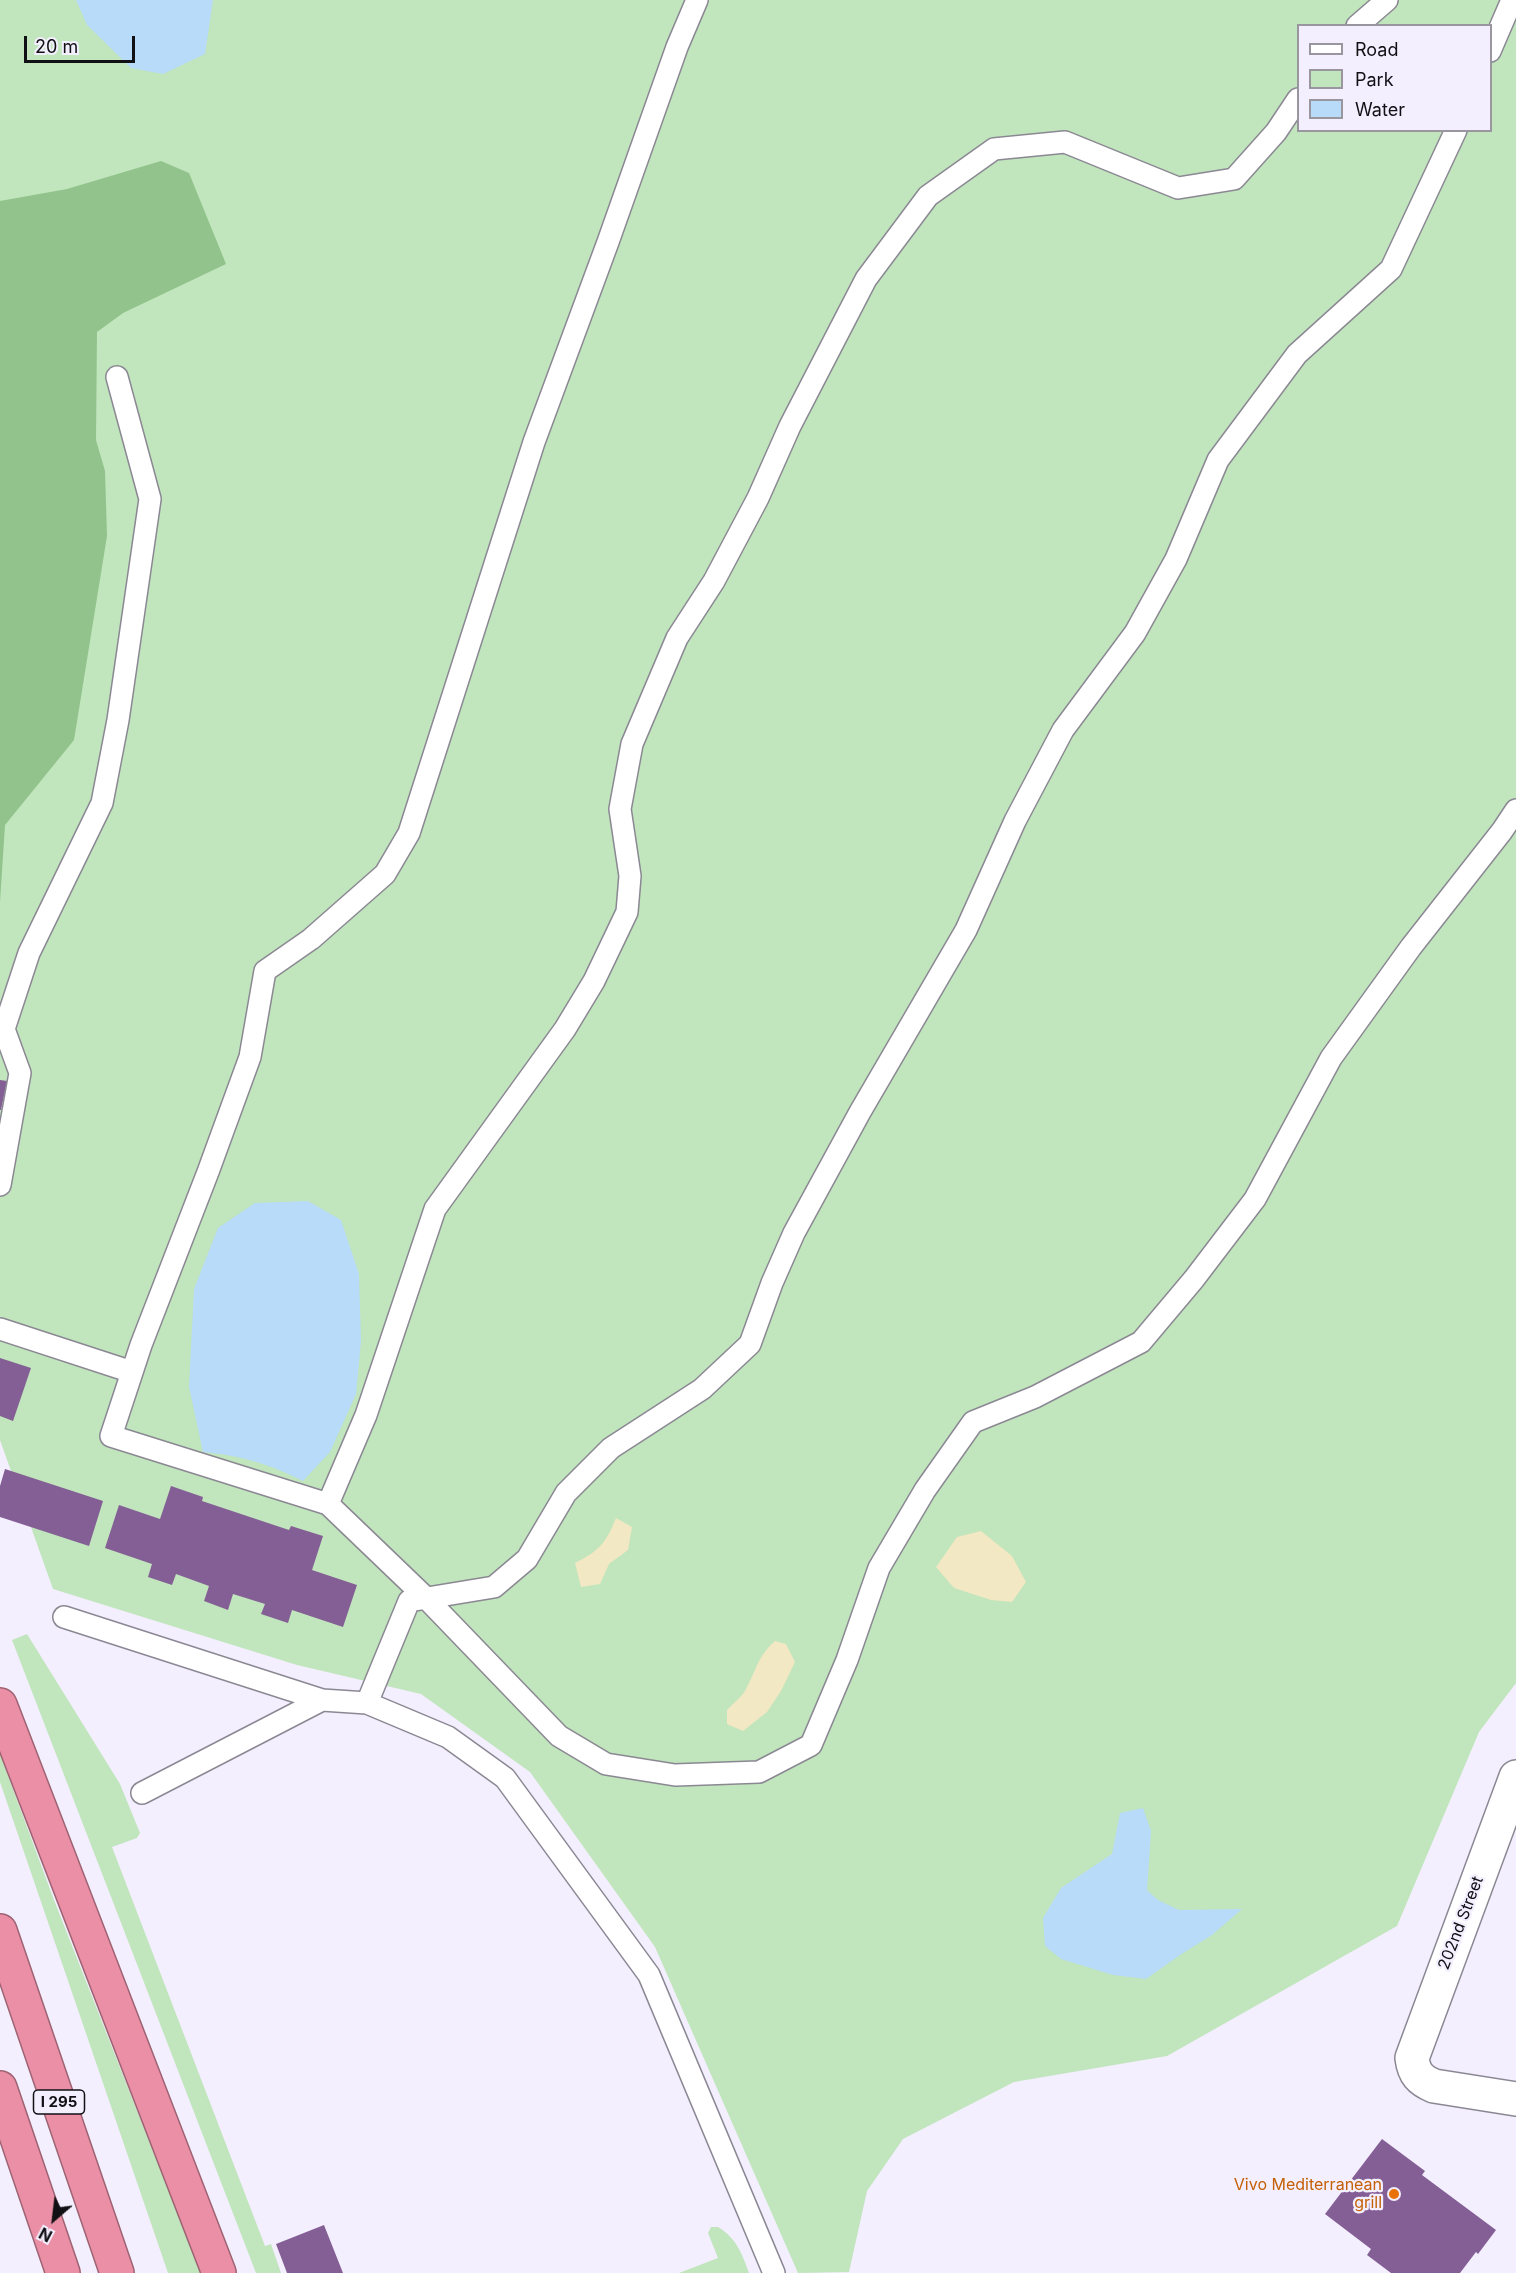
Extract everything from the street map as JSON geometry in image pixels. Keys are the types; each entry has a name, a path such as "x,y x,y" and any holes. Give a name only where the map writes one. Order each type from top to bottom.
{"highway":[{"path":"0,1705 219,2273"},
{"name":"I 295","path":"0,1931 117,2273"},
{"name":"I 295","path":"0,2088 63,2273"}],"street":[{"name":"202nd Street","path":"1516,1777 1412,2058 1413,2070 1422,2080 1434,2086 1516,2099"}],"lane":[{"path":"698,0 677,47 534,442 409,832 385,874 311,939 265,971 250,1057 132,1372 111,1436 328,1504 426,1598 559,1736 606,1764 675,1775 759,1772 811,1745 847,1660 879,1569 925,1490 973,1422 1035,1397 1141,1342 1194,1279 1255,1199 1331,1058 1411,947 1516,810"},
{"path":"1359,24 1387,0"},
{"path":"1492,49 1512,0"},
{"path":"328,1504 366,1415 435,1209 565,1029 594,981 627,912 630,876 620,809 632,744 677,638 714,581 758,498 790,426 866,279 928,196 994,149 1065,142 1178,188 1234,178 1276,132 1297,102"},
{"path":"367,1703 409,1601 494,1587 527,1559 566,1493 611,1448 702,1389 750,1344 772,1283 794,1233 860,1112 966,930 1015,821 1063,730 1135,633 1176,559 1218,460 1297,354 1391,269 1455,132"},
{"path":"0,1185 20,1073 4,1029 28,953 102,803 118,720 150,499 117,377"},
{"path":"0,1329 132,1372"},
{"path":"64,1617 322,1700 367,1703 448,1737 505,1778 649,1975 774,2273"},
{"path":"142,1793 322,1700"}],"green space":[{"path":"0,0 1516,0 1516,1683 1479,1732 1397,1926 1167,2056 1014,2082 903,2139 867,2191 849,2272 798,2273 655,1947 530,1772 421,1694 297,1665 53,1589 0,1440"},
{"path":"161,161 189,173 226,264 123,313 97,332 96,440 105,471 107,536 74,740 5,825 0,902 0,201 67,189"},
{"path":"27,1634 120,1784 140,1833 137,1838 112,1847 265,2246 271,2244 281,2273 256,2273 12,1640"},
{"path":"0,1754 54,1900 201,2273 168,2273 0,1782"},
{"path":"711,2227 718,2227 734,2241 749,2273 679,2273 718,2258 708,2233"}],"sand":[{"path":"616,1518 632,1527 628,1550 609,1564 600,1584 581,1587 575,1563 601,1545"},
{"path":"981,1531 1012,1556 1026,1582 1012,1602 991,1600 954,1588 936,1567 957,1537"},
{"path":"775,1641 786,1644 795,1662 781,1691 767,1712 743,1731 727,1724 727,1710 744,1692 761,1658"}],"water":[{"path":"76,0 213,0 205,54 163,74 131,68 87,25"},
{"path":"308,1201 341,1220 359,1274 361,1341 356,1394 330,1452 303,1481 254,1461 203,1452 189,1387 194,1289 218,1228 255,1203"},
{"path":"1143,1808 1151,1831 1147,1890 1158,1900 1179,1910 1242,1909 1212,1935 1146,1979 1113,1975 1061,1959 1045,1946 1043,1918 1061,1888 1112,1854 1120,1813"}],"building":[{"path":"0,1080 7,1081 1,1110 0,1110"},
{"path":"0,1358 31,1368 13,1421 0,1416"},
{"path":"5,1469 103,1501 89,1546 0,1517 0,1486"},
{"path":"171,1486 203,1497 202,1501 289,1530 291,1526 323,1536 312,1570 357,1585 343,1627 292,1610 288,1623 261,1614 265,1604 233,1594 228,1610 204,1601 209,1586 176,1574 172,1585 148,1577 152,1564 105,1548 119,1505 160,1519"},
{"name":"Vivo Mediterranean grill","path":"1382,2139 1425,2171 1422,2175 1496,2230 1460,2273 1391,2273 1367,2255 1371,2249 1325,2214"},
{"path":"324,2225 343,2273 287,2273 276,2244"}],"place":[{"name":"Vivo Mediterranean grill","path":"1394,2194"}]}
